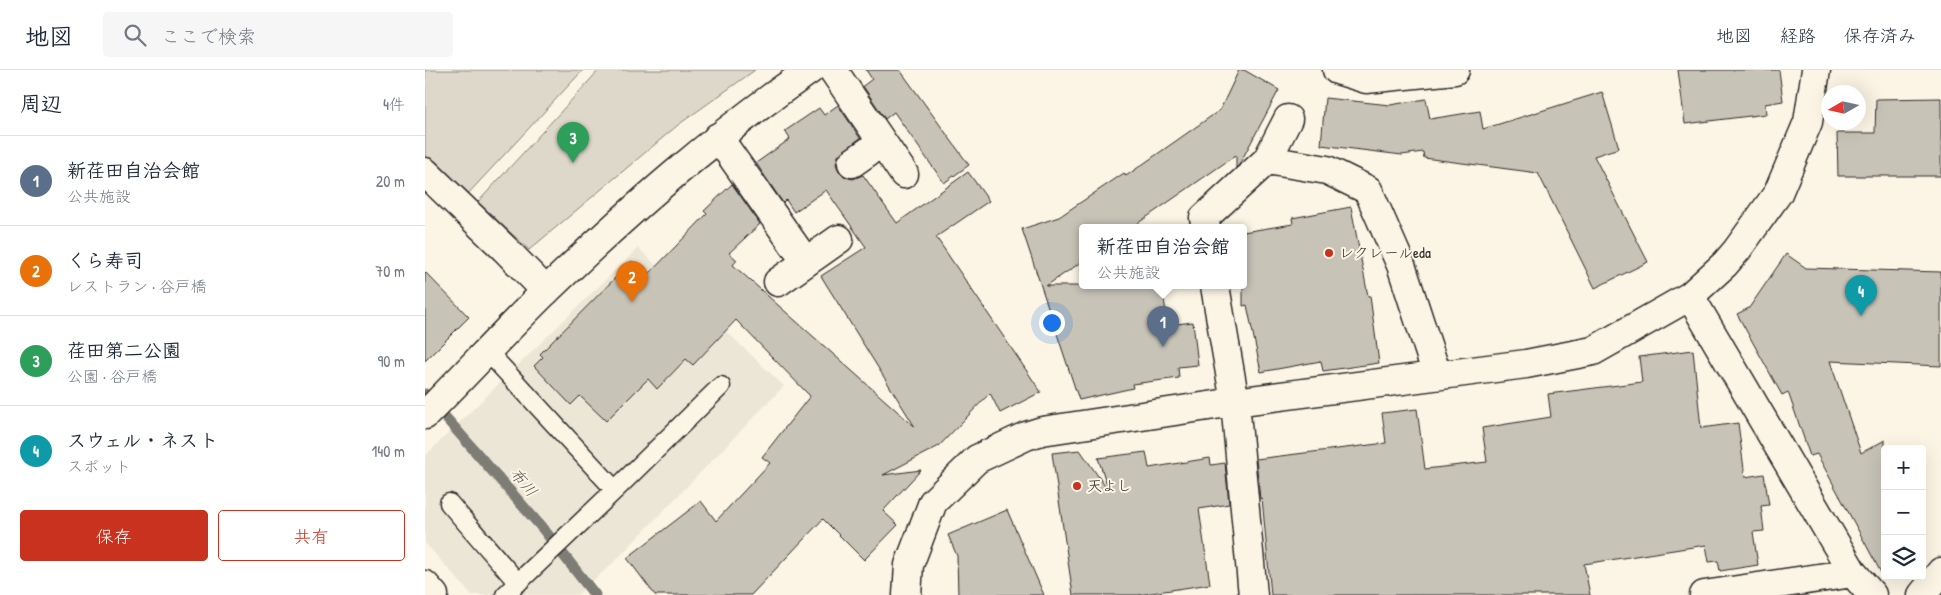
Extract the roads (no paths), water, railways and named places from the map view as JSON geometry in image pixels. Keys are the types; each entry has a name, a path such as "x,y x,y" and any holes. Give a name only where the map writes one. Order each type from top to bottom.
{"main road":[{"path":"425,415 546,292 638,206 719,137 810,70"},
{"path":"833,70 904,174"},
{"path":"1337,70 1366,79 1455,70"},
{"path":"907,595 909,565 933,502 977,459 1026,436 1043,430 1235,402 1526,364 1593,351 1691,296 1737,250 1778,193 1809,122 1816,70"},
{"path":"1205,224 1204,218 1267,160 1288,119"},
{"path":"719,137 805,262"},
{"path":"852,163 882,142"},
{"path":"1267,160 1327,170 1368,190 1401,265 1437,375"},
{"path":"425,172 505,249 546,292"},
{"path":"778,282 839,239"},
{"path":"1216,289 1235,402 1253,595"},
{"path":"1691,296 1853,573 1872,595"},
{"path":"1922,595 1941,572"},
{"path":"1705,595 1853,573"},
{"path":"425,585 434,595"}],"lane":[{"path":"487,352 615,490"},
{"path":"505,595 721,386"},
{"path":"449,503 518,583"}],"waterway":[{"name":"布川","path":"425,394 544,530 595,595"}],"place":[{"name":"荏田第二公園","path":"573,163"},
{"name":"レクレールeda","path":"1329,253"},
{"name":"くら寿司","path":"632,302"},
{"name":"スウェル・ネスト","path":"1861,316"},
{"name":"新荏田自治会館","path":"1163,347"},
{"name":"天よし","path":"1077,486"}]}
